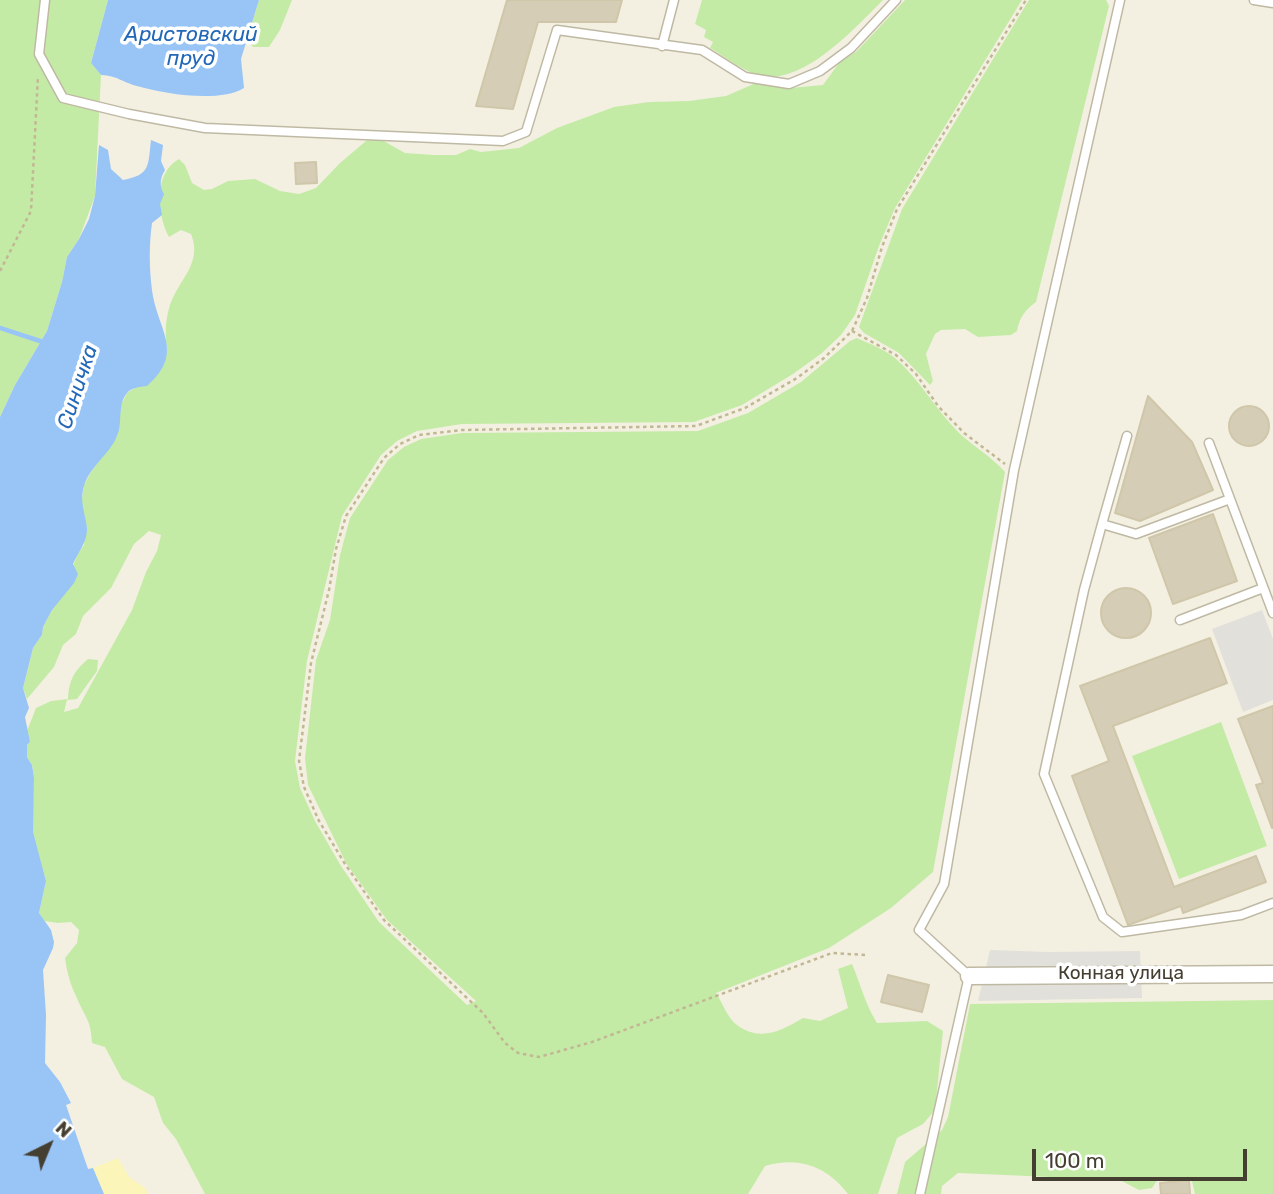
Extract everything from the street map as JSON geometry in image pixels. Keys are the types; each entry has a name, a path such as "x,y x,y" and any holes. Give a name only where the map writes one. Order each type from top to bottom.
{"street":[{"name":"Конная улица","path":"969,976 1273,974"}],"lane":[{"path":"45,0 39,54 63,98 205,128 503,141 526,132 557,30 702,50 744,77 789,84 820,71 850,48 896,0"},
{"path":"662,46 674,0"},
{"path":"920,1194 969,976 919,930 944,884 1014,470 1119,0"},
{"path":"1254,0 1273,4"},
{"path":"1127,436 1084,590 1044,774 1103,917 1122,932 1241,915 1273,903"},
{"path":"1209,443 1273,613"},
{"path":"1102,524 1136,534 1230,499"},
{"path":"1180,620 1264,588"}],"path":[{"path":"865,955 832,954 592,1042 539,1057 518,1053 505,1043 483,1013 384,920 319,821 304,788 299,761 312,663 327,602 336,549 346,516 384,457 400,444 419,435 462,430 696,426 746,408 797,379 824,358 852,331 867,298 897,209 1026,0"},
{"path":"0,271 31,211 39,54"},
{"path":"852,331 896,355 916,374 939,406 964,433 1014,470"}],"green space":[{"path":"0,0 108,0 91,63 101,75 95,196 79,239 67,257 47,331 15,385 0,417"},
{"path":"259,0 292,0 280,30 269,47 253,47 247,40"},
{"path":"702,0 883,0 844,38 812,63 778,76 762,76 742,68 710,48 713,42 704,37 706,30 695,24"},
{"path":"905,0 1022,0 895,208 855,315 841,335 793,374 742,405 694,422 462,424 417,431 397,441 381,455 342,516 307,661 295,761 300,788 315,821 341,866 379,922 467,1005 476,1001 387,920 346,863 308,785 305,758 316,660 330,620 340,555 350,518 388,460 404,447 421,439 462,433 698,431 748,413 801,382 850,341 857,338 882,349 904,367 959,433 1005,472 933,872 891,908 829,948 716,993 737,1025 754,1033 770,1033 803,1018 820,1021 848,1008 838,969 852,964 877,1023 927,1021 943,1031 935,1110 923,1124 897,1138 878,1194 848,1194 831,1176 821,1170 789,1162 765,1166 748,1194 205,1194 176,1139 163,1123 154,1097 122,1079 105,1047 92,1043 89,1023 72,987 65,958 77,943 79,930 71,922 44,921 39,913 46,881 32,832 34,778 32,765 27,757 27,745 30,742 27,731 36,708 51,701 68,699 71,681 76,672 88,659 98,660 97,671 77,699 67,700 64,712 78,708 132,610 161,535 149,531 134,544 111,588 83,616 76,634 63,645 54,667 27,699 23,688 33,648 60,599 78,553 84,545 85,517 81,506 84,485 117,436 121,405 127,393 136,387 167,350 166,327 170,305 192,262 194,244 191,234 181,230 169,237 165,228 160,195 165,174 179,159 185,165 192,183 204,190 228,181 255,179 280,191 299,194 316,188 366,141 380,139 405,153 434,155 456,155 470,149 481,152 519,148 557,128 614,107 726,96 756,83 790,88 823,85 839,63 857,51"},
{"path":"1029,0 1106,0 1109,6 1036,302 1026,311 1017,331 1011,335 978,337 965,329 941,330 935,334 926,354 933,381 930,385 899,353 864,333 859,327 902,209"},
{"path":"1221,722 1267,846 1179,879 1132,756"},
{"path":"1273,1000 1273,1194 1195,1194 1191,1177 1158,1179 1152,1188 1139,1190 1120,1180 958,1173 942,1186 941,1194 897,1194 905,1162 942,1130 948,1117 970,1004"}],"sand":[{"path":"118,1158 129,1177 145,1188 148,1194 104,1194 93,1168"}],"shaded area":[{"path":"1262,610 1273,639 1273,700 1243,712 1212,629"},
{"path":"990,950 1140,951 1142,998 978,1001"}],"water":[{"name":"Аристовский пруд","path":"108,0 259,0 241,59 244,88 221,95 192,96 148,89 101,75 91,63"},
{"name":"Синичка","path":"151,140 163,145 161,161 165,170 161,182 164,194 160,204 162,215 152,223 150,273 155,304 166,340 165,362 159,374 147,386 134,388 127,393 122,403 117,436 87,479 82,498 87,534 73,564 78,574 43,627 42,635 33,648 23,688 29,708 25,717 30,742 27,745 27,757 32,765 34,778 33,832 46,881 39,913 51,930 54,942 43,970 45,1063 60,1082 71,1103 66,1105 88,1169 93,1168 104,1194 0,1194 0,417 15,385 47,331 67,257 89,219 95,196 99,145 108,150 111,169 123,180 139,175 146,168"}],"building":[{"path":"507,0 622,0 616,22 538,22 513,109 476,106"},
{"path":"316,162 317,183 296,184 295,163"},
{"path":"1148,396 1192,442 1213,490 1140,521 1115,513"},
{"path":"1249,406 1263,412 1269,426 1263,440 1249,446 1235,440 1229,426 1235,412"},
{"path":"1213,514 1237,581 1173,604 1149,538"},
{"path":"1126,588 1144,595 1151,613 1144,631 1126,638 1108,631 1101,613 1108,595"},
{"path":"1210,638 1227,683 1113,726 1174,887 1256,856 1266,882 1183,913 1181,906 1128,925 1072,776 1109,761 1080,686"},
{"path":"1273,706 1272,828 1256,785 1263,783 1238,719"},
{"path":"888,975 929,985 922,1012 881,1002"},
{"path":"1189,1180 1190,1194 1161,1194 1160,1183"}],"waterway":[{"path":"0,328 46,343"}]}
